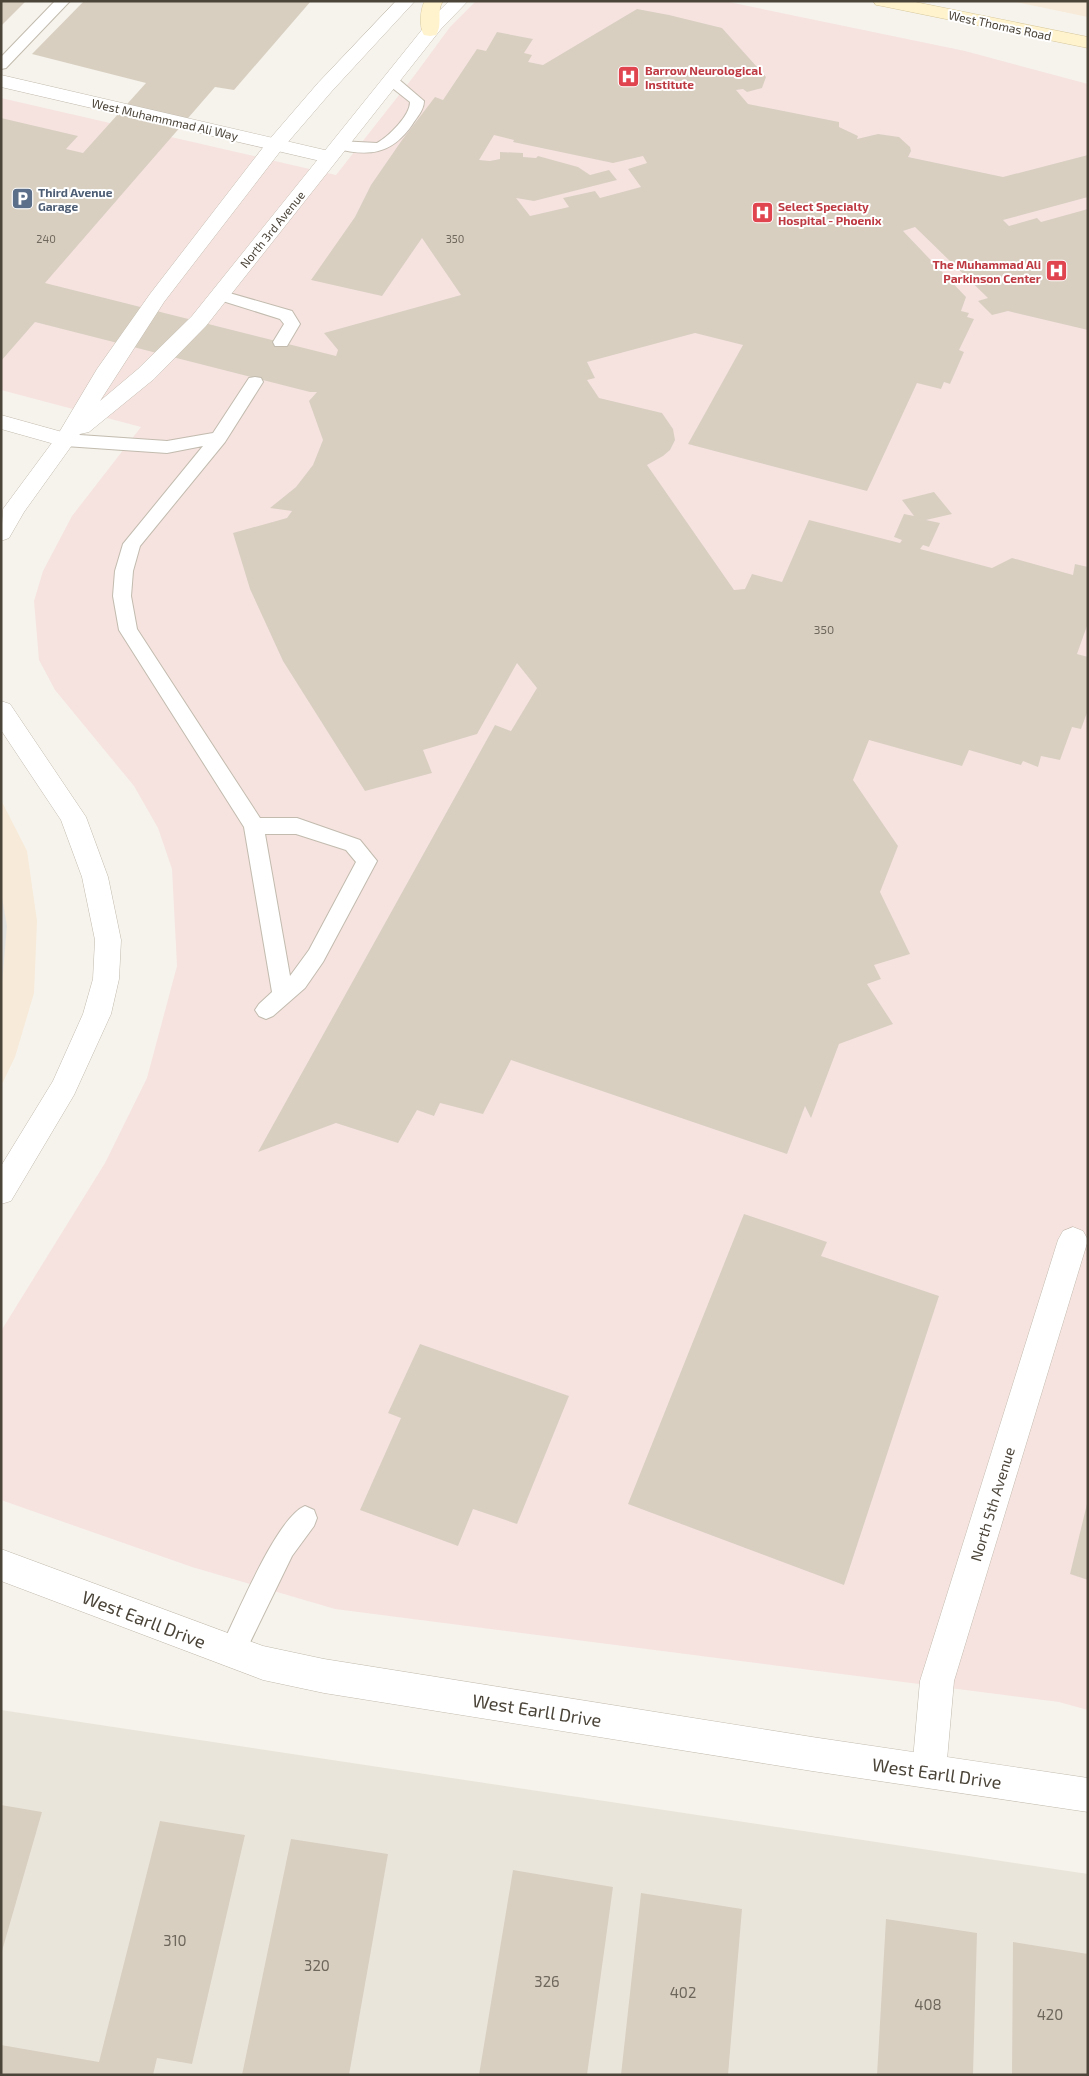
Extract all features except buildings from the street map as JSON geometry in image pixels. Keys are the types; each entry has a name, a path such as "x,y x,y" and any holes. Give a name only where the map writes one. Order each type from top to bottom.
{"main road":[{"path":"430,31 431,5 434,1"},
{"name":"West Thomas Road","path":"882,1 1088,43"}],"street":[{"name":"North 3rd Avenue","path":"1,533 14,509 66,440 106,374 157,298 275,145 325,87 406,1"},
{"name":"North 3rd Avenue","path":"66,440 146,374 199,321 430,31 459,1"},
{"name":"West Muhammmad Ali Way","path":"1,81 275,145 334,151"},
{"path":"1,422 66,440"},
{"path":"1,710 73,816 95,877 108,940 106,979 97,1014 64,1087 1,1192"},
{"name":"North 5th Avenue","path":"929,1771 937,1681 1073,1240"},
{"name":"West Earll Drive","path":"1,1565 232,1652 264,1662 324,1676 802,1753 1088,1794"}],"lane":[{"path":"1,65 63,1"},
{"path":"334,151 376,148 387,143 396,135 417,106 417,101 391,80"},
{"path":"219,295 286,315 292,324 281,342"},
{"path":"255,382 220,438 132,544 124,572 122,596 128,630 254,826 283,995"},
{"path":"66,440 166,447 220,438"},
{"path":"254,826 297,826 353,845 367,861 316,956 298,982 266,1010"},
{"path":"232,1652 283,1548 305,1518"}],"shaded area":[{"path":"476,1 724,1 965,51 1088,84 1088,1710 1059,1702 335,1609 192,1567 1,1500 1,1331 105,1163 147,1078 177,966 172,869 158,828 134,786 55,690 39,660 34,601 43,571 72,516 141,427 1,390 1,98 336,175 450,27"},
{"path":"1011,1 1088,1 1088,17"},
{"path":"1,800 27,851 37,921 34,993 15,1057 1,1086"},
{"path":"1,892 7,926 1,995"},
{"path":"1,1710 1088,1874 1088,2075 1,2075"}],"place":[{"name":"Barrow Neurological Institute","path":"629,77"},
{"name":"Third Avenue Garage","path":"22,199"},
{"name":"Select Specialty Hospital - Phoenix","path":"762,213"},
{"name":"The Muhammad Ali Parkinson Center","path":"1057,271"}]}
